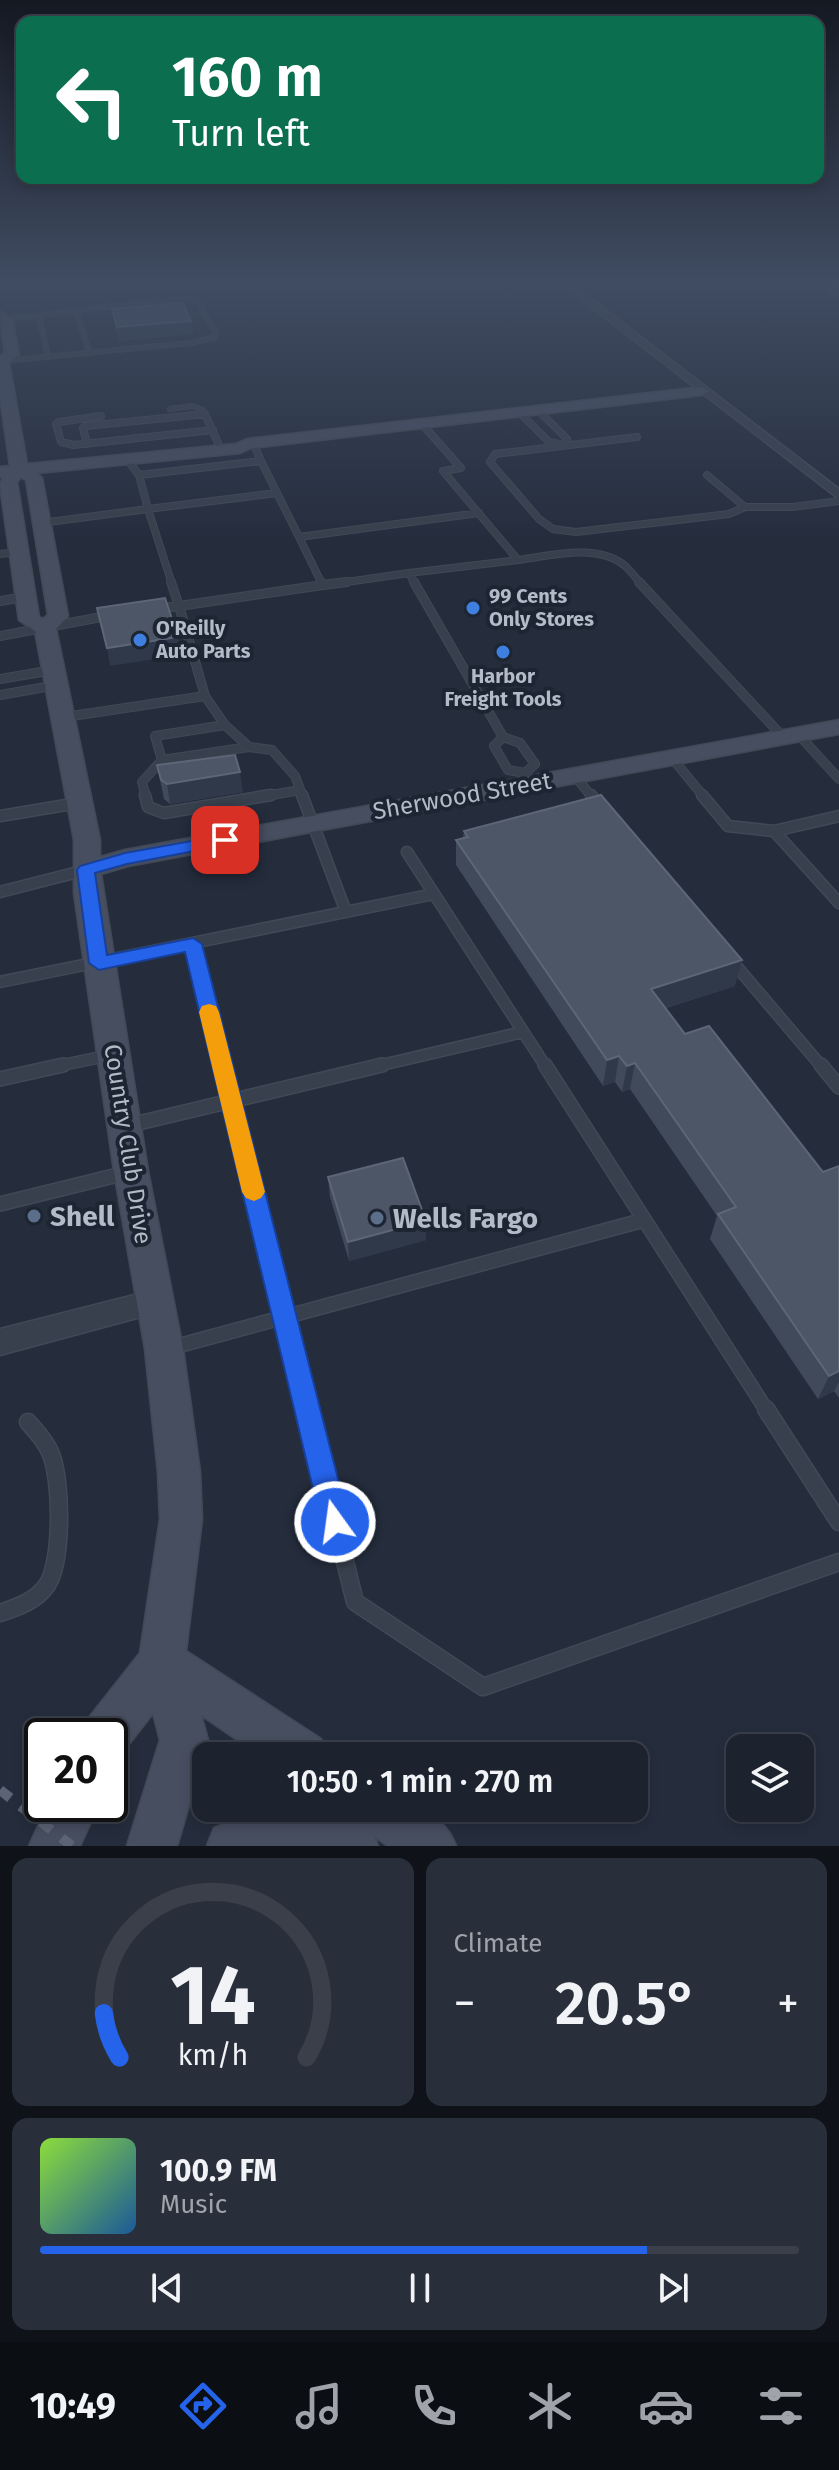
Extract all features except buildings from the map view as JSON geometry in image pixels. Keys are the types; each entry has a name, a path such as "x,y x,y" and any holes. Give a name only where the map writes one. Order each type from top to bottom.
{"street":[{"path":"673,368 839,498"},
{"path":"2,380 10,470 130,457 157,458 240,448 250,443"},
{"path":"130,457 144,451 216,436 250,443 702,391"},
{"path":"157,458 166,453 217,447 216,436"},
{"name":"Country Club Drive","path":"10,470 34,478 58,616 45,628 29,620 25,597 9,553 10,470"},
{"name":"Country Club Drive","path":"45,628 87,840 86,870 99,963 175,1424 181,1519 162,1662"},
{"name":"Sherwood Street","path":"86,870 125,858 311,824 528,778 574,775 839,727"},
{"path":"0,1342 154,1302"},
{"path":"119,1718 162,1662"},
{"path":"162,1662 283,1742"},
{"path":"152,1846 184,1740 162,1662"},
{"path":"54,1846 65,1822"},
{"path":"397,1822 431,1846"},
{"path":"232,1846 277,1830 297,1829 327,1835 353,1846"}],"lane":[{"path":"101,416 65,419 56,424 61,442 87,444 216,436 200,407 170,409"},
{"path":"538,410 567,439 565,445"},
{"path":"519,412 548,441 565,445"},
{"path":"87,444 83,428 86,426 205,414"},
{"path":"422,424 461,468 443,471 518,560"},
{"path":"637,437 495,454 490,462 539,519 553,529 576,532 729,514 745,507 793,507 839,498"},
{"path":"250,443 323,585"},
{"path":"130,457 139,475 205,696 225,725 249,747"},
{"path":"139,475 261,461"},
{"path":"707,475 745,507"},
{"path":"41,523 277,493"},
{"path":"299,537 479,513"},
{"path":"149,610 409,573 583,553 607,555 623,564 791,736 839,779"},
{"path":"409,573 503,737 520,743 535,764 528,778 508,770 494,746 503,737"},
{"path":"0,601 25,597"},
{"path":"0,636 118,614"},
{"path":"0,679 56,678"},
{"path":"0,695 56,678"},
{"path":"65,717 205,696"},
{"path":"162,760 155,736 225,725"},
{"path":"300,790 164,813 148,807 142,782 162,760 249,747 272,750 295,776 346,912"},
{"path":"672,758 728,826 774,831 839,816"},
{"path":"574,775 612,820"},
{"path":"0,816 80,802"},
{"path":"774,831 839,903"},
{"path":"407,852 839,1522"},
{"path":"0,892 86,870"},
{"path":"0,982 434,894"},
{"path":"193,944 355,1602 483,1687 839,1562"},
{"path":"726,954 839,1087"},
{"path":"125,1126 523,1032"},
{"path":"0,1079 113,1055"},
{"path":"0,1204 131,1171"},
{"path":"164,1349 644,1220"},
{"path":"0,1613 15,1610 35,1599 54,1573 58,1559 60,1543 54,1466 49,1448 28,1422"}],"railway":[{"path":"0,1790 72,1846"}],"slow traffic":[{"path":"209,1012 254,1192"}],"place":[{"name":"99 Cents Only Stores","path":"473,608"},
{"name":"O'Reilly Auto Parts","path":"140,640"},
{"name":"Harbor Freight Tools","path":"503,652"},
{"name":"Shell","path":"34,1216"},
{"name":"Wells Fargo","path":"377,1218"}],"route":[{"path":"225,840 125,858 86,870 99,963 193,944 335,1522"}]}
